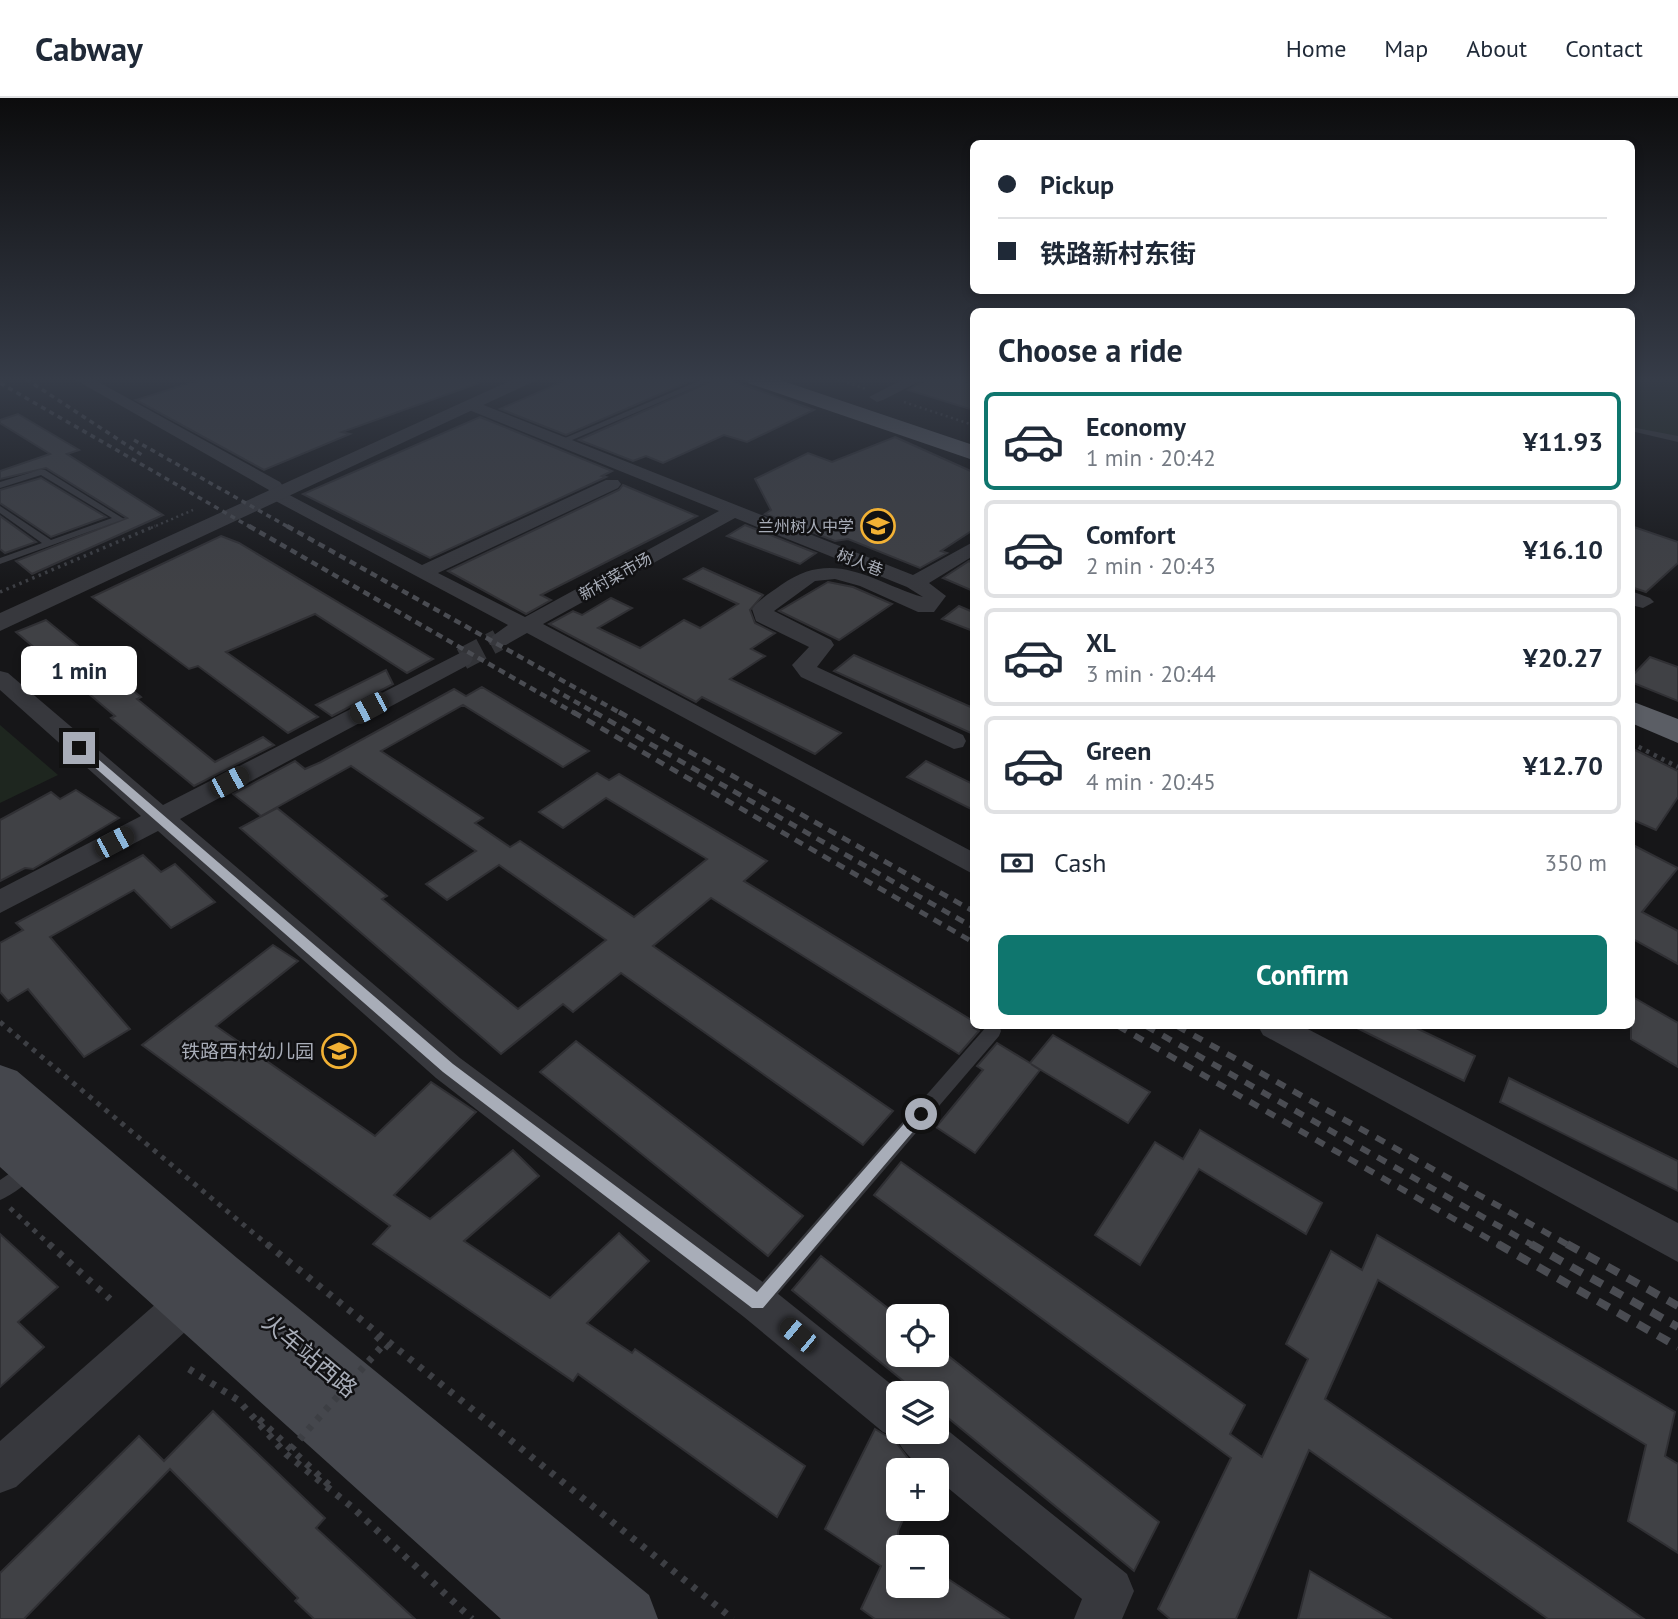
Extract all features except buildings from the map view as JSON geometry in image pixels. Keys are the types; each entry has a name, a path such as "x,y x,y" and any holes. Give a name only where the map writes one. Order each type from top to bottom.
{"highway":[{"path":"1635,701 1678,719"},
{"path":"1635,713 1678,732"}],"main road":[{"name":"火车站西路","path":"0,1085 203,1290 551,1619"},
{"name":"火车站西路","path":"8,1173 203,1290 625,1619"}],"street":[{"path":"205,450 421,573 506,618 527,624 970,861"},
{"path":"0,623 359,450"},
{"path":"0,610 367,450"},
{"name":"树人巷","path":"584,450 914,583"},
{"path":"421,573 612,484"},
{"name":"新村菜市场","path":"498,640 732,512"},
{"path":"954,741 809,672 803,665 823,645 764,617 763,609 809,576 821,573 856,578 926,607 936,596 914,583 970,550"},
{"path":"0,902 462,659"},
{"path":"0,678 448,1068 758,1303 886,1407"},
{"path":"1280,1029 1678,1242"},
{"path":"0,1471 203,1290"},
{"path":"930,1444 1110,1591 1098,1619"}],"lane":[{"path":"0,485 42,471 119,520 0,561"},
{"path":"0,509 50,544"},
{"path":"758,1303 993,1031"}],"path":[{"path":"1635,745 1678,766"},
{"path":"0,1022 335,1300 733,1619"},
{"path":"8,1173 110,1299"},
{"path":"335,1300 384,1344 453,1395"},
{"path":"291,1449 384,1344"},
{"path":"189,1369 238,1400 472,1619"},
{"path":"238,1400 286,1454 352,1507"}],"shaded area":[{"path":"0,725 58,775 0,803"}],"tunnel":[{"path":"462,659 498,640"}],"railway":[{"path":"116,450 252,528"},
{"path":"134,450 142,455"},
{"path":"152,450 290,528"},
{"path":"249,526 576,714"},
{"path":"287,526 622,714"},
{"path":"553,689 597,714"},
{"path":"573,712 970,940"},
{"path":"594,712 970,925"},
{"path":"619,712 970,909"},
{"path":"1123,1029 1501,1246"},
{"path":"1151,1029 1534,1246"},
{"path":"1182,1029 1570,1246"},
{"path":"1498,1244 1678,1347"},
{"path":"1531,1244 1678,1327"},
{"path":"1567,1244 1678,1306"}],"place":[{"name":"兰州树人中学","path":"878,526"},
{"name":"铁路西村幼儿园","path":"339,1051"}],"route":[{"path":"79,748 448,1068 758,1303 921,1114"}]}
